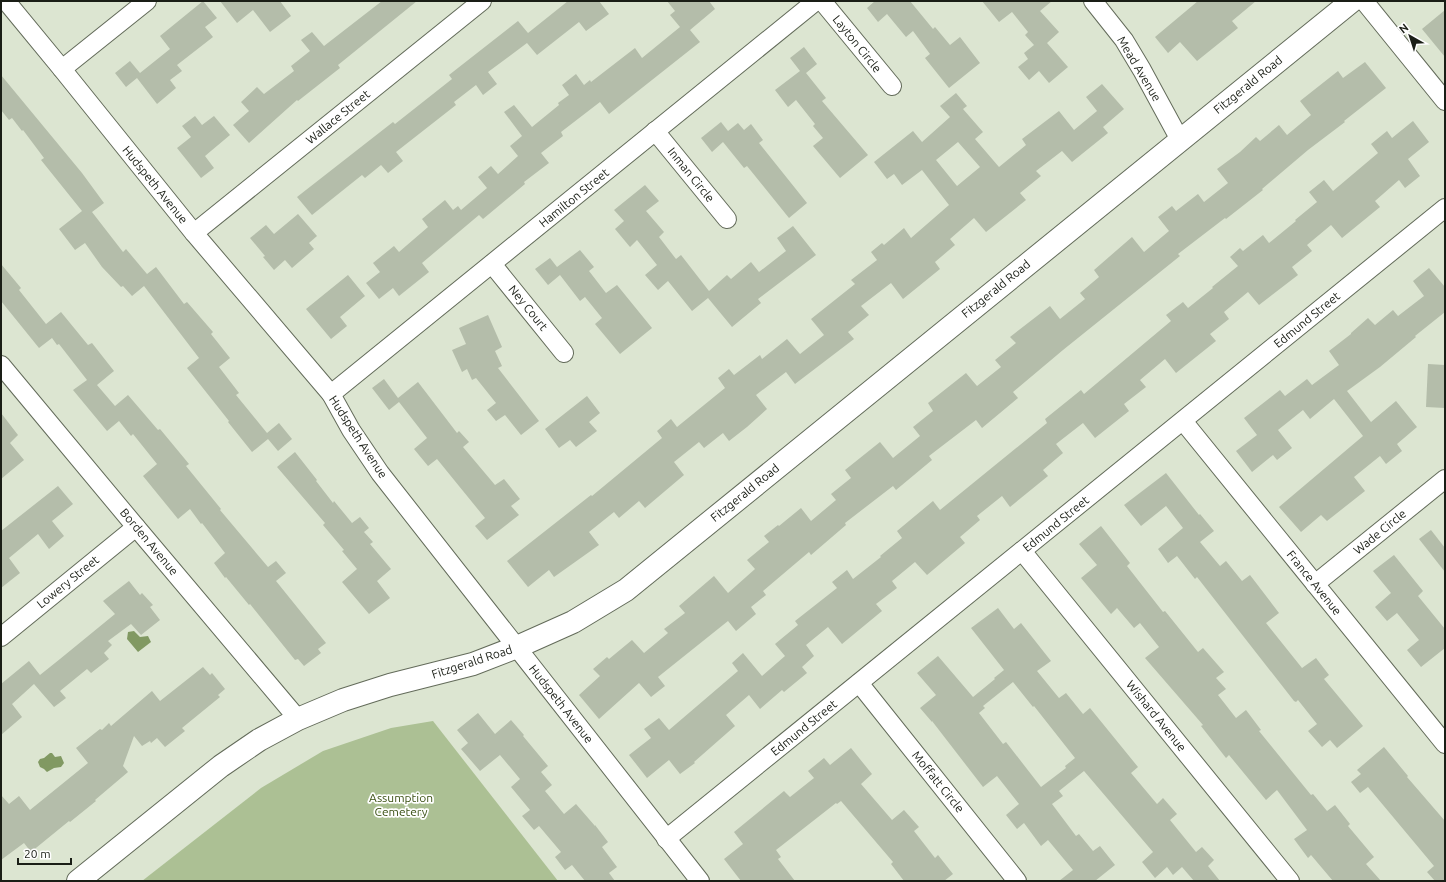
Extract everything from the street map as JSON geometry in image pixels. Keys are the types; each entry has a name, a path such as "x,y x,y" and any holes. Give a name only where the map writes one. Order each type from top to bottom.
{"main road":[{"name":"Fitzgerald Road","path":"78,881 221,766 259,740 298,719 343,700 383,687 472,664 517,647 573,622 626,590 1352,1"}],"street":[{"name":"Hudspeth Avenue","path":"6,1 194,233 331,394 351,430 380,473 700,881"},
{"path":"62,69 147,1"},
{"name":"Wallace Street","path":"194,233 482,1"},
{"name":"Hamilton Street","path":"331,394 816,1"},
{"name":"Layton Circle","path":"822,1 892,86"},
{"name":"Mead Avenue","path":"1093,1 1124,40 1180,140"},
{"path":"1364,1 1445,101"},
{"name":"Inman Circle","path":"655,131 727,219"},
{"name":"Edmund Street","path":"666,839 1445,208"},
{"name":"Ney Court","path":"492,264 564,353"},
{"name":"Borden Avenue","path":"2,369 298,719"},
{"name":"France Avenue","path":"1183,421 1445,744"},
{"name":"Wade Circle","path":"1315,584 1445,479"},
{"name":"Lowery Street","path":"1,637 136,527"},
{"name":"Wishard Avenue","path":"1022,551 1290,881"},
{"name":"Moffatt Circle","path":"859,684 1017,881"}],"green space":[{"name":"Assumption Cemetery","path":"433,721 558,881 142,881 261,788 323,751 391,728"}],"shaded area":[{"path":"134,631 140,637 148,636 151,642 138,652 127,639 128,632"},
{"path":"52,753 55,757 61,756 64,763 61,767 54,768 47,772 40,767 38,762"}],"building":[{"path":"203,1 217,18 205,27 213,37 177,65 182,71 170,80 176,88 157,104 137,78 126,87 115,73 130,61 140,73 170,49 160,36"},
{"path":"220,1 280,1 291,16 270,32 253,10 237,23"},
{"path":"382,1 417,1 338,65 340,68 298,101 297,100 249,143 233,125 249,111 241,102 257,87 264,94 294,71 291,66 310,51 301,40 312,32 324,46"},
{"path":"568,1 599,1 609,14 586,31 579,22 537,55 527,43 488,72 497,84 483,95 476,85 454,102 456,105 396,152 403,161 388,173 381,165 365,178 362,175 312,215 297,197 393,122 395,124 452,79 449,75 518,21 528,33"},
{"path":"667,1 709,1 715,9 690,30 700,42 609,114 600,102 561,132 563,136 541,153 549,163 524,182 525,184 483,219 479,215 422,263 429,272 399,296 393,288 379,299 366,283 380,272 373,263 394,246 399,252 428,227 422,219 445,200 453,210 458,206 461,210 487,188 478,177 491,166 498,174 518,156 510,146 522,136 504,112 514,105 532,127 569,95 562,85 576,74 584,85 590,80 591,82 635,48 642,58 680,27 670,15 675,11"},
{"path":"875,1 910,1 933,29 935,27 950,45 960,37 980,63 949,88 925,58 930,54 913,31 906,37 887,14 878,22 867,8"},
{"path":"982,1 1052,1 1040,11 1059,32 1047,43 1068,67 1049,83 1039,71 1029,80 1018,67 1028,59 1024,53 1034,45 1025,35 1028,32 1012,12 999,22"},
{"path":"1198,1 1256,1 1232,21 1238,28 1197,61 1180,42 1168,53 1155,37"},
{"path":"1445,10 1445,57 1422,29"},
{"path":"804,47 817,64 806,73 826,98 822,101 868,155 840,178 813,146 823,138 813,126 815,124 796,100 788,107 775,90 800,71 790,58"},
{"path":"1365,62 1386,88 1308,150 1262,189 1263,190 1178,254 1180,256 1013,392 1018,398 982,428 976,420 929,456 932,460 896,490 893,486 845,523 846,525 811,555 809,552 763,591 766,595 751,607 756,614 736,631 728,621 658,677 665,686 651,697 639,683 599,719 579,695 600,676 593,669 607,657 609,659 632,640 644,653 668,633 664,629 685,613 679,606 714,576 728,593 755,569 747,560 769,542 764,536 801,508 811,521 836,500 831,494 851,478 845,470 880,442 893,458 920,436 913,427 933,411 928,403 966,373 977,386 1001,367 995,360 1016,343 1010,337 1050,306 1060,319 1085,299 1080,293 1099,277 1094,270 1132,237 1144,252 1169,231 1158,217 1172,206 1176,211 1198,194 1204,202 1228,183 1217,169 1240,152 1256,137 1260,141 1279,125 1287,135 1311,115 1300,101 1338,71 1343,78"},
{"path":"1,75 82,173 104,203 92,212 123,252 126,249 147,274 156,267 184,304 187,302 213,332 211,334 230,358 219,367 239,393 236,395 267,433 279,423 292,439 278,451 268,439 252,452 187,368 199,358 144,286 132,296 102,267 85,243 75,250 59,229 82,211 41,160 44,158 23,130 22,131 12,118 9,120 1,110"},
{"path":"1102,84 1124,109 1103,127 1108,133 1072,162 1062,151 1036,171 1041,176 1020,193 1026,200 986,232 974,218 950,239 955,245 935,262 940,269 903,299 891,283 861,306 869,315 848,332 854,339 795,384 786,372 756,395 767,409 747,427 729,441 723,433 704,448 699,442 674,462 684,475 645,508 639,501 619,518 614,512 589,532 599,545 554,577 549,570 528,587 507,561 591,495 592,496 662,438 657,431 671,419 677,427 725,388 718,378 729,369 734,375 760,355 762,359 787,339 800,354 824,335 811,319 855,284 851,280 877,260 871,252 882,243 884,245 904,228 911,238 949,205 922,170 902,185 894,174 887,179 874,162 913,131 922,142 950,117 940,106 956,93 967,106 963,109 983,132 975,139 999,167 1026,145 1022,139 1059,111 1074,130 1097,111 1086,97","holes":["958,142 980,167 957,186 936,160"]},
{"path":"195,116 202,125 214,116 230,135 205,156 214,168 201,178 177,148 191,137 182,126"},
{"path":"1413,121 1429,142 1408,159 1420,176 1405,188 1399,180 1375,201 1380,207 1342,238 1331,225 1307,245 1312,251 1292,267 1298,275 1259,305 1248,292 1224,312 1229,319 1210,334 1216,341 1176,373 1165,359 1140,380 1146,387 1124,404 1129,411 1095,438 1083,423 1056,444 1063,453 1043,470 1048,476 1010,507 1002,496 977,516 980,520 960,537 965,543 927,575 915,562 892,581 897,588 876,604 882,611 842,644 828,627 806,645 814,656 802,667 807,673 784,692 782,690 760,709 749,695 726,715 735,726 694,762 695,763 680,774 669,760 647,778 629,755 651,738 644,729 659,718 669,730 738,671 732,663 743,653 762,676 785,656 775,644 798,625 795,621 837,588 832,582 847,570 853,579 881,557 880,556 902,538 897,531 933,501 940,510 1047,423 1045,419 1081,390 1084,394 1171,321 1166,315 1183,302 1188,308 1213,288 1212,287 1238,266 1230,257 1240,248 1243,251 1263,235 1269,243 1317,202 1309,192 1324,180 1333,191 1378,153 1371,144 1387,131 1392,138"},
{"path":"721,122 728,131 738,123 744,130 751,124 763,140 759,143 807,203 789,218 747,166 744,168 723,142 712,152 701,138"},
{"path":"645,185 659,201 646,211 664,232 659,237 676,259 681,255 709,291 727,275 731,279 751,262 759,272 786,251 777,238 793,226 816,255 758,299 761,303 732,327 708,298 692,311 668,281 658,290 645,275 657,265 637,240 630,247 615,229 624,221 614,210"},
{"path":"298,214 317,236 309,243 314,249 292,268 285,260 274,270 250,238 266,225 274,234"},
{"path":"580,250 594,267 589,271 606,293 617,285 652,328 620,354 595,324 602,318 585,297 580,301 560,275 548,285 535,269 550,258 557,267"},
{"path":"1,264 21,288 19,290 46,324 61,312 88,345 92,343 114,371 97,385 115,406 128,395 158,430 160,429 189,464 186,466 221,509 220,510 268,567 276,561 286,573 276,581 326,643 318,649 321,653 304,666 298,659 295,660 250,604 249,605 226,577 225,578 214,563 225,553 202,523 201,524 190,509 178,519 143,476 157,464 133,434 131,436 119,421 107,431 73,390 87,380 59,344 57,345 52,338 39,348 1,301"},
{"path":"1429,268 1445,287 1445,312 1380,367 1347,391 1371,422 1396,401 1417,427 1397,444 1402,451 1386,464 1380,456 1354,477 1365,491 1327,521 1321,515 1301,532 1279,507 1363,436 1334,399 1310,419 1303,410 1278,430 1292,448 1277,460 1273,455 1252,472 1236,451 1257,435 1244,418 1280,390 1285,396 1307,379 1312,385 1339,365 1329,351 1351,334 1368,318 1375,325 1393,310 1398,316 1424,296 1413,281"},
{"path":"348,275 365,296 340,317 347,326 331,339 306,309"},
{"path":"488,315 502,347 495,351 502,366 498,368 539,421 521,435 505,415 496,421 487,410 496,403 476,378 472,380 467,369 462,372 452,350 466,344 459,328"},
{"path":"1428,364 1445,365 1445,408 1426,407"},
{"path":"384,379 398,398 418,382 457,433 459,431 469,442 463,447 495,485 504,479 520,499 511,506 519,515 487,540 475,526 485,518 437,459 428,466 414,449 427,438 399,402 389,410 372,388"},
{"path":"587,396 600,413 589,422 597,431 576,447 570,440 559,448 545,429"},
{"path":"1,413 18,435 10,443 24,460 1,479"},
{"path":"295,452 333,503 334,501 352,523 360,517 369,528 364,532 373,542 370,544 391,569 377,581 390,598 369,614 342,582 357,569 342,551 344,550 323,525 325,523 277,467"},
{"path":"1166,473 1199,515 1200,514 1214,531 1200,542 1220,566 1226,561 1242,581 1250,575 1279,613 1266,623 1302,668 1316,658 1329,675 1324,679 1363,726 1337,748 1330,740 1322,747 1308,731 1317,724 1298,700 1296,702 1294,701 1197,577 1195,579 1177,556 1168,563 1158,549 1183,528 1166,506 1141,526 1124,505"},
{"path":"58,486 73,504 52,521 64,536 49,549 38,534 9,558 20,573 1,588 1,531"},
{"path":"1101,526 1130,563 1127,566 1163,612 1165,611 1198,652 1203,648 1224,672 1216,678 1226,689 1218,695 1236,718 1246,710 1261,730 1259,731 1311,795 1313,794 1327,811 1335,805 1350,824 1348,826 1374,857 1366,864 1381,881 1333,881 1311,855 1308,858 1294,839 1307,830 1277,790 1266,800 1229,755 1226,758 1201,726 1203,725 1145,658 1159,647 1140,623 1134,628 1117,608 1111,614 1081,578 1097,565 1079,544"},
{"path":"1431,530 1445,548 1445,572 1419,539"},
{"path":"1394,555 1423,591 1418,596 1445,629 1445,648 1421,667 1407,650 1419,640 1397,613 1387,621 1375,607 1391,593 1373,571"},
{"path":"129,581 140,595 142,593 153,605 150,607 160,620 141,635 131,624 108,641 112,645 104,653 109,659 91,673 87,669 60,691 66,698 54,707 34,684 12,704 22,717 1,735 1,684 29,661 40,675 60,659 115,614 103,601"},
{"path":"998,608 1014,629 1021,623 1051,661 1037,671 1059,698 1066,693 1083,714 1090,708 1138,767 1131,773 1157,804 1163,798 1177,814 1170,820 1196,852 1202,847 1214,860 1208,866 1220,881 1194,881 1182,867 1173,875 1167,867 1155,878 1142,862 1153,852 1084,771 1059,791 1063,796 1052,804 1076,836 1079,834 1093,851 1100,846 1115,865 1095,881 1059,881 1073,870 1048,840 1041,846 1024,823 1017,829 1006,815 1019,804 997,776 983,787 932,721 920,708 936,695 917,673 938,656 973,697 1004,670 971,628","holes":["1013,682 1033,707 1034,706 1075,758 1065,766 1066,768 1041,787 1006,742 1003,744 979,713 985,708 983,706"]},
{"path":"203,667 210,675 212,673 225,689 218,695 220,697 182,728 185,731 165,747 157,738 151,743 150,741 142,746 134,736 123,766 128,772 95,800 96,801 31,852 24,843 1,860 1,795 9,804 19,796 30,810 88,763 76,748 100,729 102,730 109,723 111,726 152,691 160,701"},
{"path":"478,713 495,734 511,720 524,735 523,736 548,766 541,772 552,785 545,791 564,814 576,804 608,842 602,847 617,867 609,873 615,881 585,881 572,865 565,870 555,857 561,852 539,826 534,830 522,816 530,810 511,787 520,779 500,755 480,771 461,749 468,743 457,730"},
{"path":"1384,747 1408,776 1407,777 1445,821 1445,881 1435,881 1427,872 1434,866 1368,787 1360,793 1351,782 1361,774 1357,770"},
{"path":"851,748 872,774 861,784 892,820 904,810 919,827 914,831 935,858 938,855 953,874 944,881 904,881 891,864 893,862 841,801 837,804 836,803 776,850 781,857 778,859 795,881 741,881 724,859 743,844 734,832 784,791 790,797 814,778 808,771 824,758 830,765"}]}
